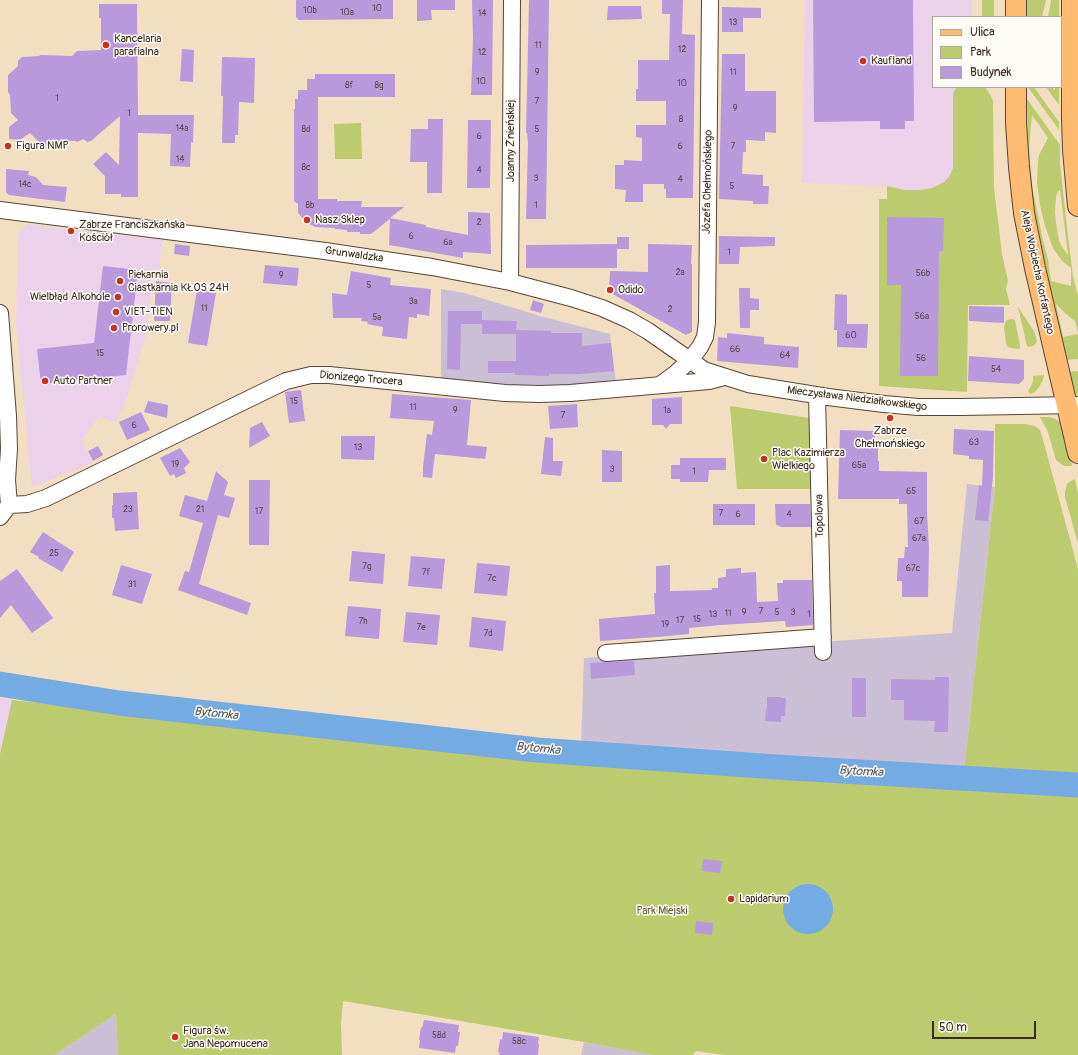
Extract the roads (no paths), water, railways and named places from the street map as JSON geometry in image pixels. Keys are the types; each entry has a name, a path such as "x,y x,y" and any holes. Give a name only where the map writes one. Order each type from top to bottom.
{"main road":[{"path":"1016,0 1016,16"},
{"path":"1072,0 1072,127 1078,206"},
{"name":"Aleja Wojciecha Korfantego","path":"1016,88 1018,160 1024,213 1035,268 1072,404 1078,453"}],"street":[{"name":"Joanny Żnieńskiej","path":"510,282 512,0"},
{"name":"Józefa Chełmońskiego","path":"690,360 700,347 705,337 707,322 710,0"},
{"name":"Grunwaldzka","path":"0,210 332,252 432,267 510,282 572,298 602,308 629,320 648,331 690,360"},
{"path":"0,313 9,440 4,511"},
{"name":"Mieczysława Niedziałkowskiego","path":"690,360 704,370 748,384 817,396 884,404 918,407 1072,404"},
{"path":"660,385 690,360"},
{"name":"Dionizego Trocera","path":"4,511 46,498 286,381 311,375 329,375 526,394 570,393 709,381 724,377"},
{"name":"Topolowa","path":"606,653 823,645 817,396"}],"water":[{"path":"803,884 813,884 826,891 833,904 833,914 826,927 813,934 803,934 794,930 787,923 783,914 783,904 787,895 794,888"}],"waterway":[{"name":"Bytomka","path":"0,684 119,703 537,750 776,767 1078,785"}],"place":[{"name":"Kancelaria parafialna","path":"106,45"},
{"name":"Kaufland","path":"863,61"},
{"name":"Figura NMP","path":"8,146"},
{"name":"Nasz Sklep","path":"307,220"},
{"name":"Zabrze Franciszkańska Kościół","path":"71,231"},
{"name":"Piekarnia Ciastkarnia KŁOS 24H","path":"120,281"},
{"name":"Odido","path":"610,290"},
{"name":"Wielbłąd Alkohole","path":"118,297"},
{"name":"VIET-TIEN","path":"116,312"},
{"name":"Prorowery.pl","path":"114,328"},
{"name":"Auto Partner","path":"45,381"},
{"name":"Zabrze Chełmońskiego","path":"890,418"},
{"name":"Plac Kazimierza Wielkiego","path":"764,459"},
{"name":"Lapidarium","path":"731,899"},
{"name":"Figura św. Jana Nepomucena","path":"175,1037"}],"park label":[{"name":"Park Miejski","path":"662,911"}]}
